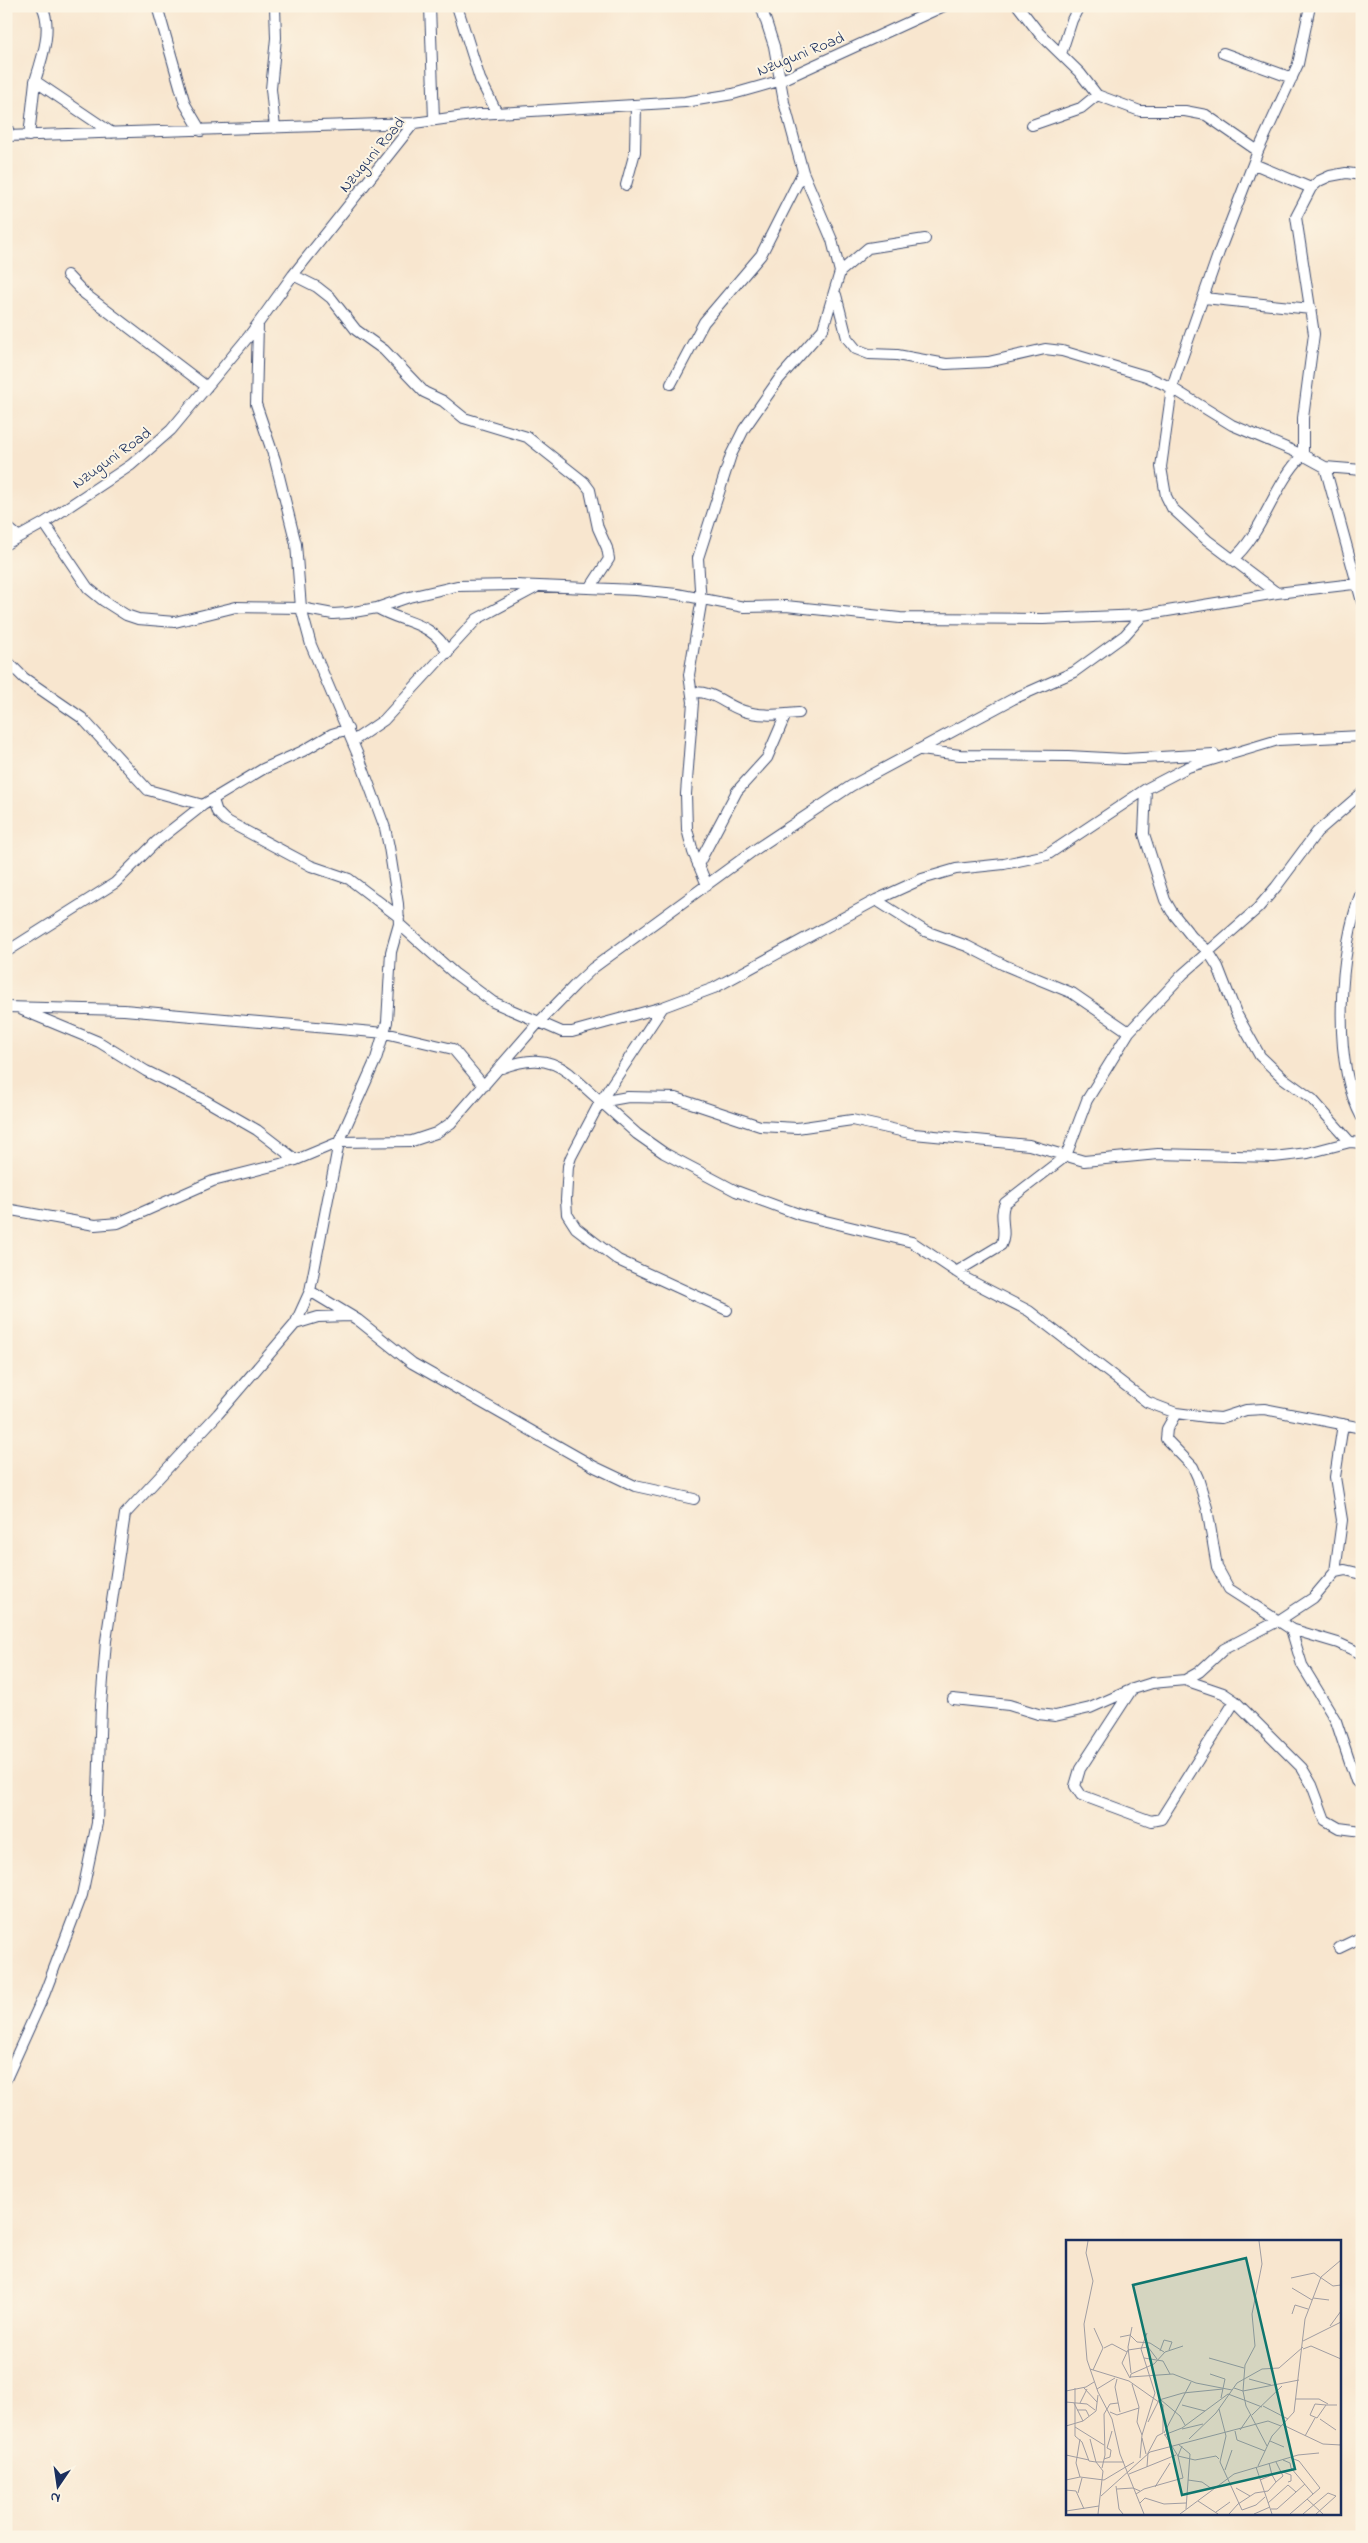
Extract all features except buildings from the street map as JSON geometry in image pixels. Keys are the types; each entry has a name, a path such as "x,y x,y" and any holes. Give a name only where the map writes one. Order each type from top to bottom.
{"street":[{"path":"29,136 36,81 44,49 46,14 42,6"},
{"path":"157,6 185,104 201,131"},
{"path":"275,6 276,38 271,89 275,128"},
{"path":"430,6 434,120"},
{"path":"457,6 480,79 497,113"},
{"path":"707,885 698,865 687,829 686,794 693,692 689,674 700,612 698,558 731,455 744,429 779,379 823,329 840,272 832,240 803,172 784,102 782,80 761,6"},
{"name":"Nzuguni Road","path":"6,544 44,523 131,465 171,430 258,324 293,275 414,123 497,113 711,99 782,80 944,6"},
{"path":"1018,6 1039,33 1080,73 1096,95 1140,111 1185,111 1206,115 1258,151"},
{"path":"1061,54 1072,20 1079,6"},
{"path":"1277,593 1232,560 1172,508 1166,496 1161,467 1172,388 1219,252 1258,151 1298,64 1310,6"},
{"path":"1224,52 1292,78"},
{"path":"36,81 112,133"},
{"path":"1032,125 1081,108 1096,95"},
{"path":"626,185 634,152 636,105"},
{"path":"6,124 8,136 29,136 414,123"},
{"path":"1254,164 1311,188"},
{"path":"671,384 704,322 761,255 803,172"},
{"path":"1232,560 1249,543 1280,487 1295,463 1303,455 1303,418 1314,334 1300,255 1296,217 1311,188 1319,181 1330,176 1346,173 1362,175"},
{"path":"840,272 868,248 876,245 898,245 925,239"},
{"path":"68,275 85,294 207,387"},
{"path":"293,275 317,287 332,298 356,330 384,350 424,392 443,401 464,418 527,437 588,486 598,528 608,554 608,562 590,588"},
{"path":"835,293 847,338 856,349 870,354 897,355 946,364 988,362 1025,352 1053,349 1117,367 1172,388 1232,425 1303,455 1325,467 1362,470"},
{"path":"1204,298 1311,309"},
{"path":"6,2079 44,1995 82,1895 97,1823 100,1705 106,1641 125,1514 218,1414 295,1324 310,1291 339,1142 376,1059 385,1033 390,952 399,920 385,828 348,729 311,645 301,608 296,544 275,460 256,404 258,324"},
{"path":"1325,467 1360,583 1362,602"},
{"path":"44,523 88,588 126,615 138,619 175,622 236,608 301,608 333,614 378,608 409,597 457,586 515,585 636,590 700,598 749,608 786,606 900,618 1043,619 1143,615 1277,593 1360,583"},
{"path":"6,526 18,536"},
{"path":"352,741 384,720 448,653 477,619 536,587"},
{"path":"378,608 432,631 443,643 448,653"},
{"path":"6,1209 95,1225 118,1223 213,1180 296,1160 339,1142 399,1142 436,1134 451,1122 500,1069 538,1023 593,968 753,851 851,786 921,750 1013,698 1074,672 1125,635 1143,615"},
{"path":"6,660 24,678 82,718 148,790 203,805"},
{"path":"693,692 715,695 742,711 758,715 799,714"},
{"path":"698,865 738,792 767,758 786,714"},
{"path":"6,952 115,883 156,842 203,805 263,769 303,752 332,734 348,729"},
{"path":"213,800 217,812 225,820 311,866 349,879 399,920 454,973 493,1002 538,1023 562,1032 572,1032 663,1007 730,981 876,900 922,879 956,869 1027,860 1046,855 1146,789 1188,767 1228,753 1278,740 1362,736"},
{"path":"921,750 960,755 1068,756 1124,759 1228,753"},
{"path":"1146,789 1144,834 1165,900 1192,937 1208,951 1218,967 1240,1021 1260,1056 1283,1078 1312,1099 1350,1142"},
{"path":"956,1272 1001,1244 1004,1235 1001,1214 1005,1203 1066,1156 1087,1100 1129,1032 1208,951 1236,930 1258,908 1317,832 1362,793"},
{"path":"1362,890 1355,908 1348,938 1342,1037 1347,1082 1362,1118"},
{"path":"876,900 925,931 967,946 1004,965 1072,992 1129,1032"},
{"path":"11,1007 124,1010 385,1033 453,1049 484,1086"},
{"path":"11,1007 99,1042 146,1071 203,1099 257,1130 296,1160"},
{"path":"663,1007 600,1102 568,1166 566,1200 570,1221 618,1260 727,1310"},
{"path":"500,1069 522,1060 556,1066 569,1073 637,1134 664,1153 736,1191 801,1215 912,1242 956,1272 1029,1311 1146,1402 1176,1413 1215,1418 1246,1410 1264,1409 1362,1428"},
{"path":"600,1102 628,1097 676,1098 760,1126 796,1128 852,1120 914,1134 1029,1145 1066,1156 1093,1161 1158,1154 1274,1157 1308,1153 1350,1142 1362,1143"},
{"path":"310,1291 350,1316 412,1363 595,1467 635,1486 694,1499"},
{"path":"295,1324 318,1317 350,1316"},
{"path":"1176,1413 1167,1429 1166,1439 1193,1467 1198,1478 1207,1508 1215,1561 1224,1584 1291,1629 1338,1643 1362,1654"},
{"path":"953,1699 1009,1705 1038,1714 1054,1716 1090,1708 1133,1688 1152,1683 1184,1680 1198,1672 1224,1649 1278,1621 1313,1598 1335,1572 1342,1520 1336,1477 1343,1424"},
{"path":"1335,1572 1345,1570 1362,1574"},
{"path":"1291,1629 1302,1665 1336,1722 1356,1781 1362,1787"},
{"path":"1184,1680 1224,1694 1235,1701 1302,1768 1326,1820 1339,1828 1362,1831"},
{"path":"1133,1688 1080,1769 1075,1786 1081,1795 1151,1821 1161,1819 1235,1701"},
{"path":"1339,1948 1362,1937"}]}
